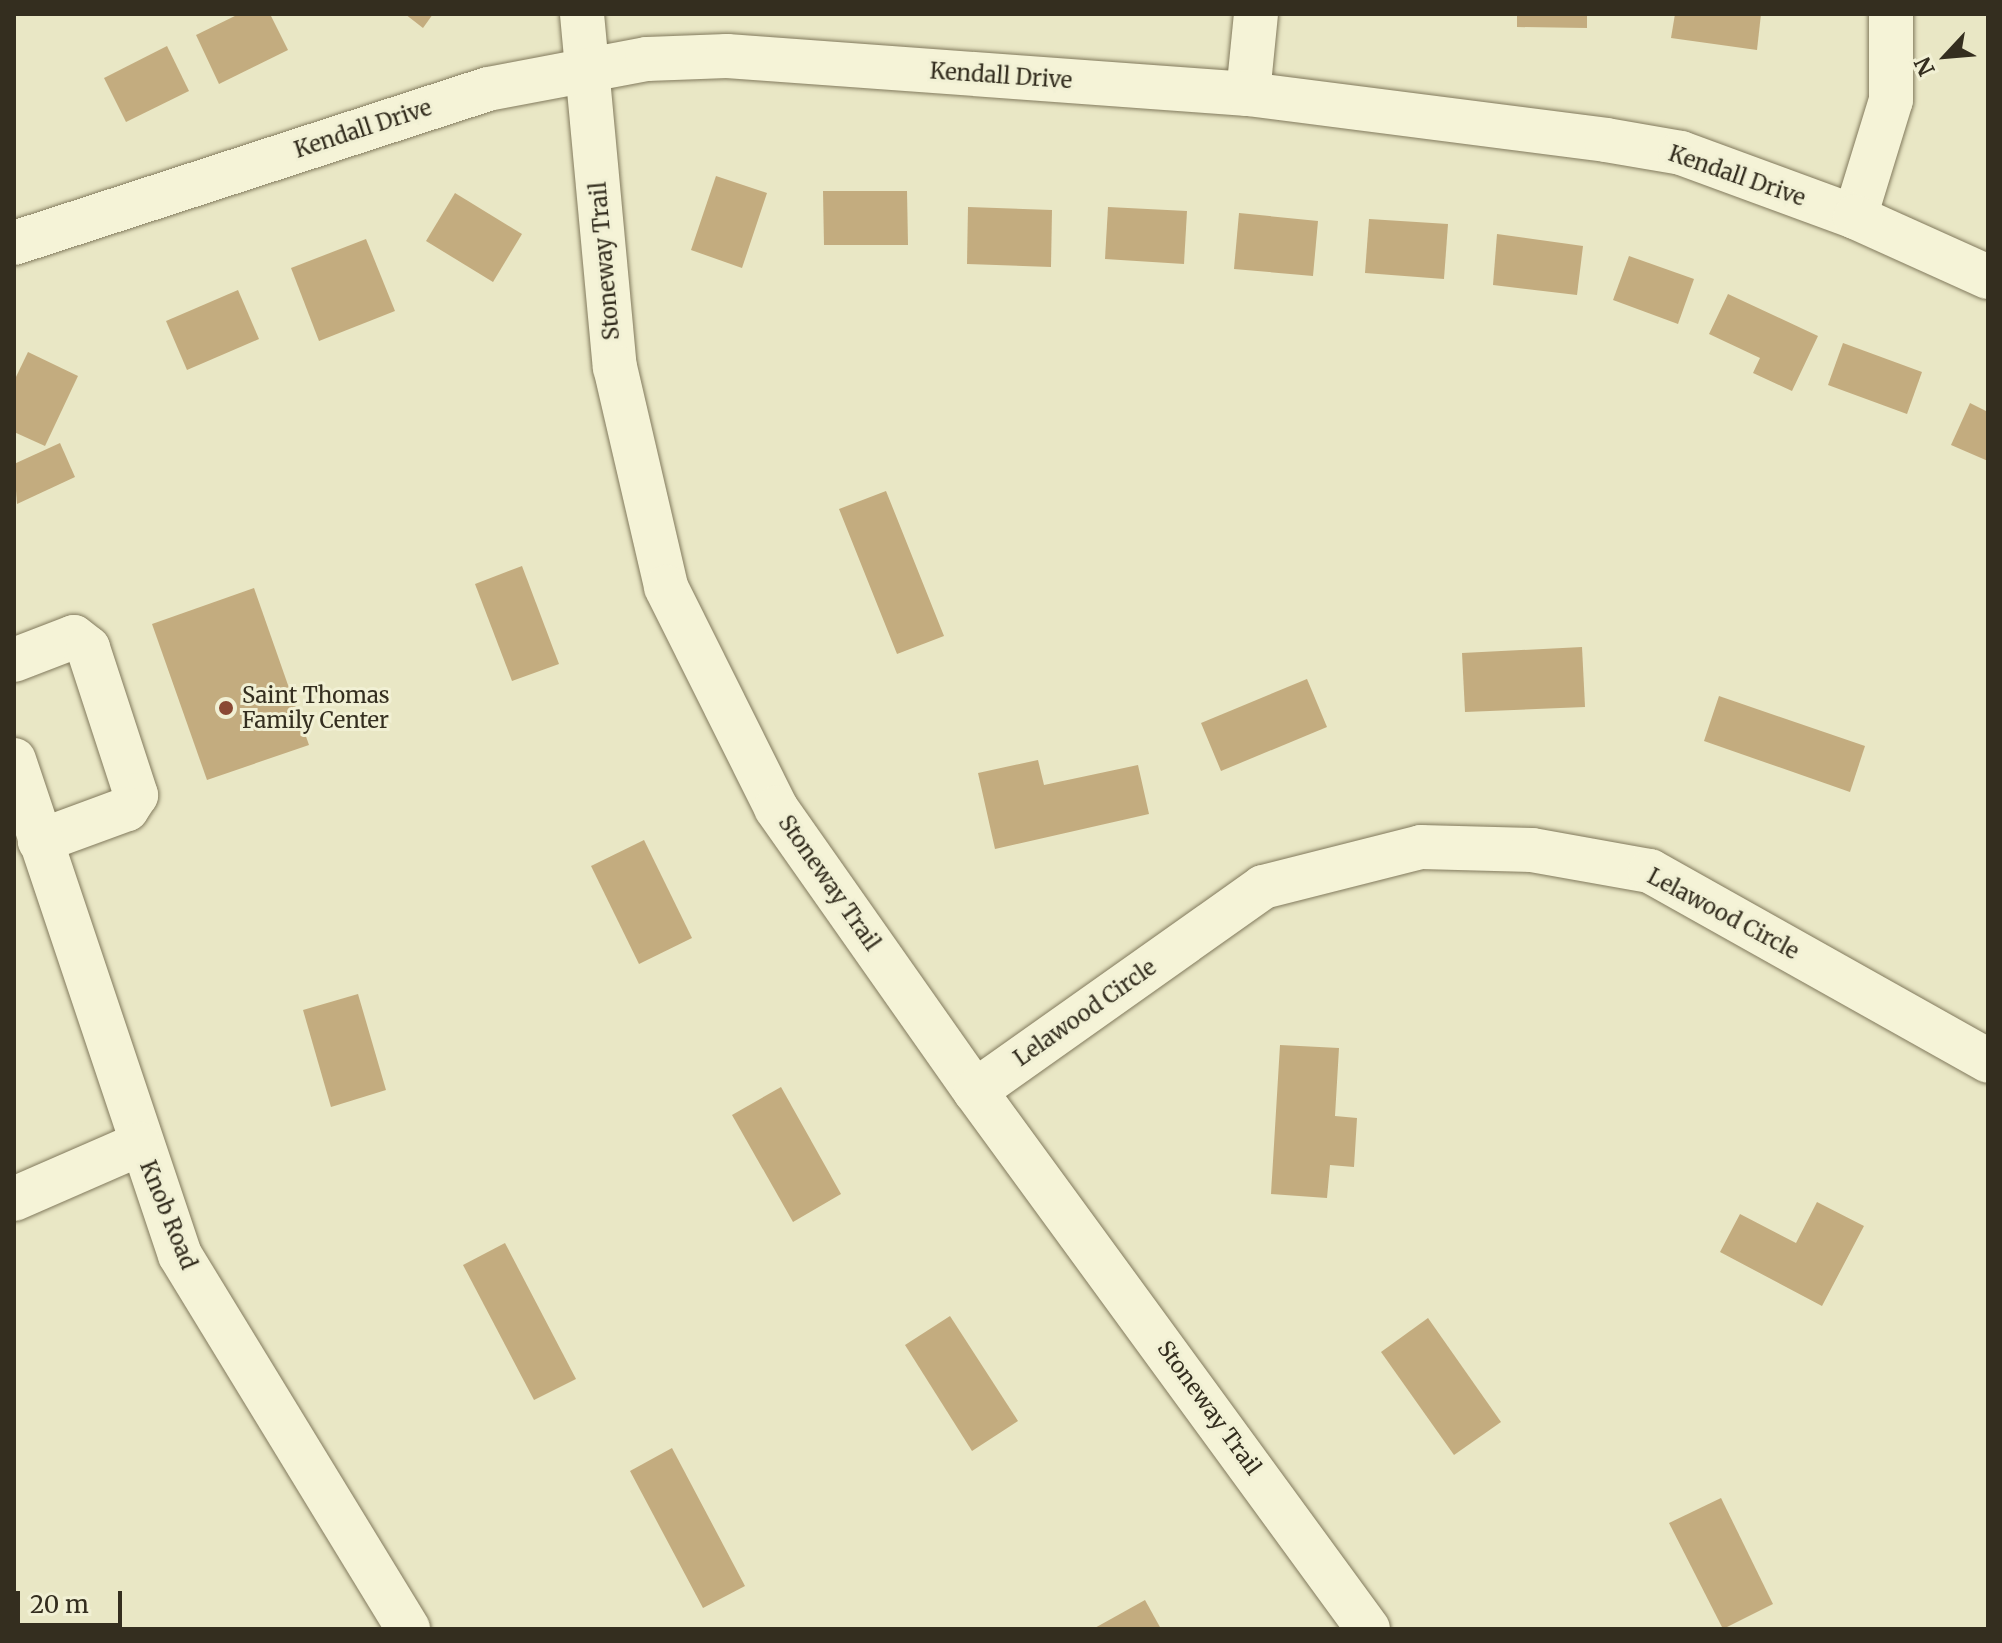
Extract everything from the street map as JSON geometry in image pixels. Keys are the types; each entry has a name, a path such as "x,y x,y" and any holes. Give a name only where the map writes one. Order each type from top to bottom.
{"street":[{"name":"Stoneway Trail","path":"582,14 615,367 666,587 776,808 975,1091 1368,1629"},
{"path":"1248,94 1256,14"},
{"path":"1855,217 1891,100 1891,14"},
{"name":"Kendall Drive","path":"14,243 488,89 647,59 727,56 1248,94 1681,153 1855,217 1988,277"},
{"path":"14,660 74,637 88,648 136,795 127,809 40,841"},
{"name":"Knob Road","path":"14,760 140,1144 180,1255 408,1629"},
{"name":"Lelawood Circle","path":"975,1091 1263,887 1421,847 1532,850 1650,871 1988,1061"},
{"path":"14,1199 140,1144"}],"building":[{"path":"239,14 270,14 288,50 219,84 196,35"},
{"path":"405,14 433,14 423,28"},
{"path":"1517,14 1587,14 1587,28 1517,27"},
{"path":"1675,14 1761,14 1757,50 1671,38"},
{"path":"167,46 189,91 126,122 104,78"},
{"path":"716,176 767,193 742,268 691,250"},
{"path":"823,191 907,191 908,245 824,245"},
{"path":"455,193 522,234 493,282 426,241"},
{"path":"968,207 1052,210 1051,267 967,264"},
{"path":"1108,207 1187,211 1184,264 1105,259"},
{"path":"1239,213 1318,221 1313,276 1234,269"},
{"path":"1369,219 1448,224 1444,279 1365,273"},
{"path":"1497,234 1583,246 1577,295 1493,285"},
{"path":"366,239 395,311 319,341 291,268"},
{"path":"1629,256 1694,279 1678,324 1613,300"},
{"path":"238,290 259,339 187,370 166,321"},
{"path":"1728,294 1818,336 1792,391 1753,373 1760,358 1709,334"},
{"path":"1843,343 1922,372 1907,414 1828,385"},
{"path":"28,352 78,376 45,446 14,432 14,381"},
{"path":"1970,403 1988,412 1988,461 1951,445"},
{"path":"60,443 75,477 17,504 14,464"},
{"path":"886,491 944,636 897,654 839,509"},
{"path":"522,566 559,664 512,681 475,584"},
{"path":"254,588 309,745 207,780 152,624"},
{"path":"1582,647 1585,707 1465,712 1462,653"},
{"path":"1307,679 1327,727 1221,771 1201,723"},
{"path":"1719,696 1865,746 1850,792 1704,741"},
{"path":"1038,760 1044,785 1138,765 1149,814 995,849 978,773"},
{"path":"644,840 692,938 639,964 591,866"},
{"path":"358,994 386,1090 331,1107 303,1010"},
{"path":"1280,1045 1339,1048 1335,1116 1357,1118 1354,1167 1330,1165 1327,1198 1271,1194"},
{"path":"781,1087 841,1194 793,1222 732,1115"},
{"path":"1817,1202 1864,1226 1822,1306 1720,1252 1740,1214 1796,1243"},
{"path":"505,1243 576,1379 534,1400 463,1265"},
{"path":"950,1316 1018,1421 972,1451 905,1345"},
{"path":"1428,1318 1501,1422 1454,1455 1381,1352"},
{"path":"672,1448 745,1586 703,1608 630,1471"},
{"path":"1721,1498 1773,1604 1723,1629 1669,1523"},
{"path":"1145,1600 1161,1629 1093,1629"}],"place":[{"name":"Saint Thomas Family Center","path":"226,708"}]}
